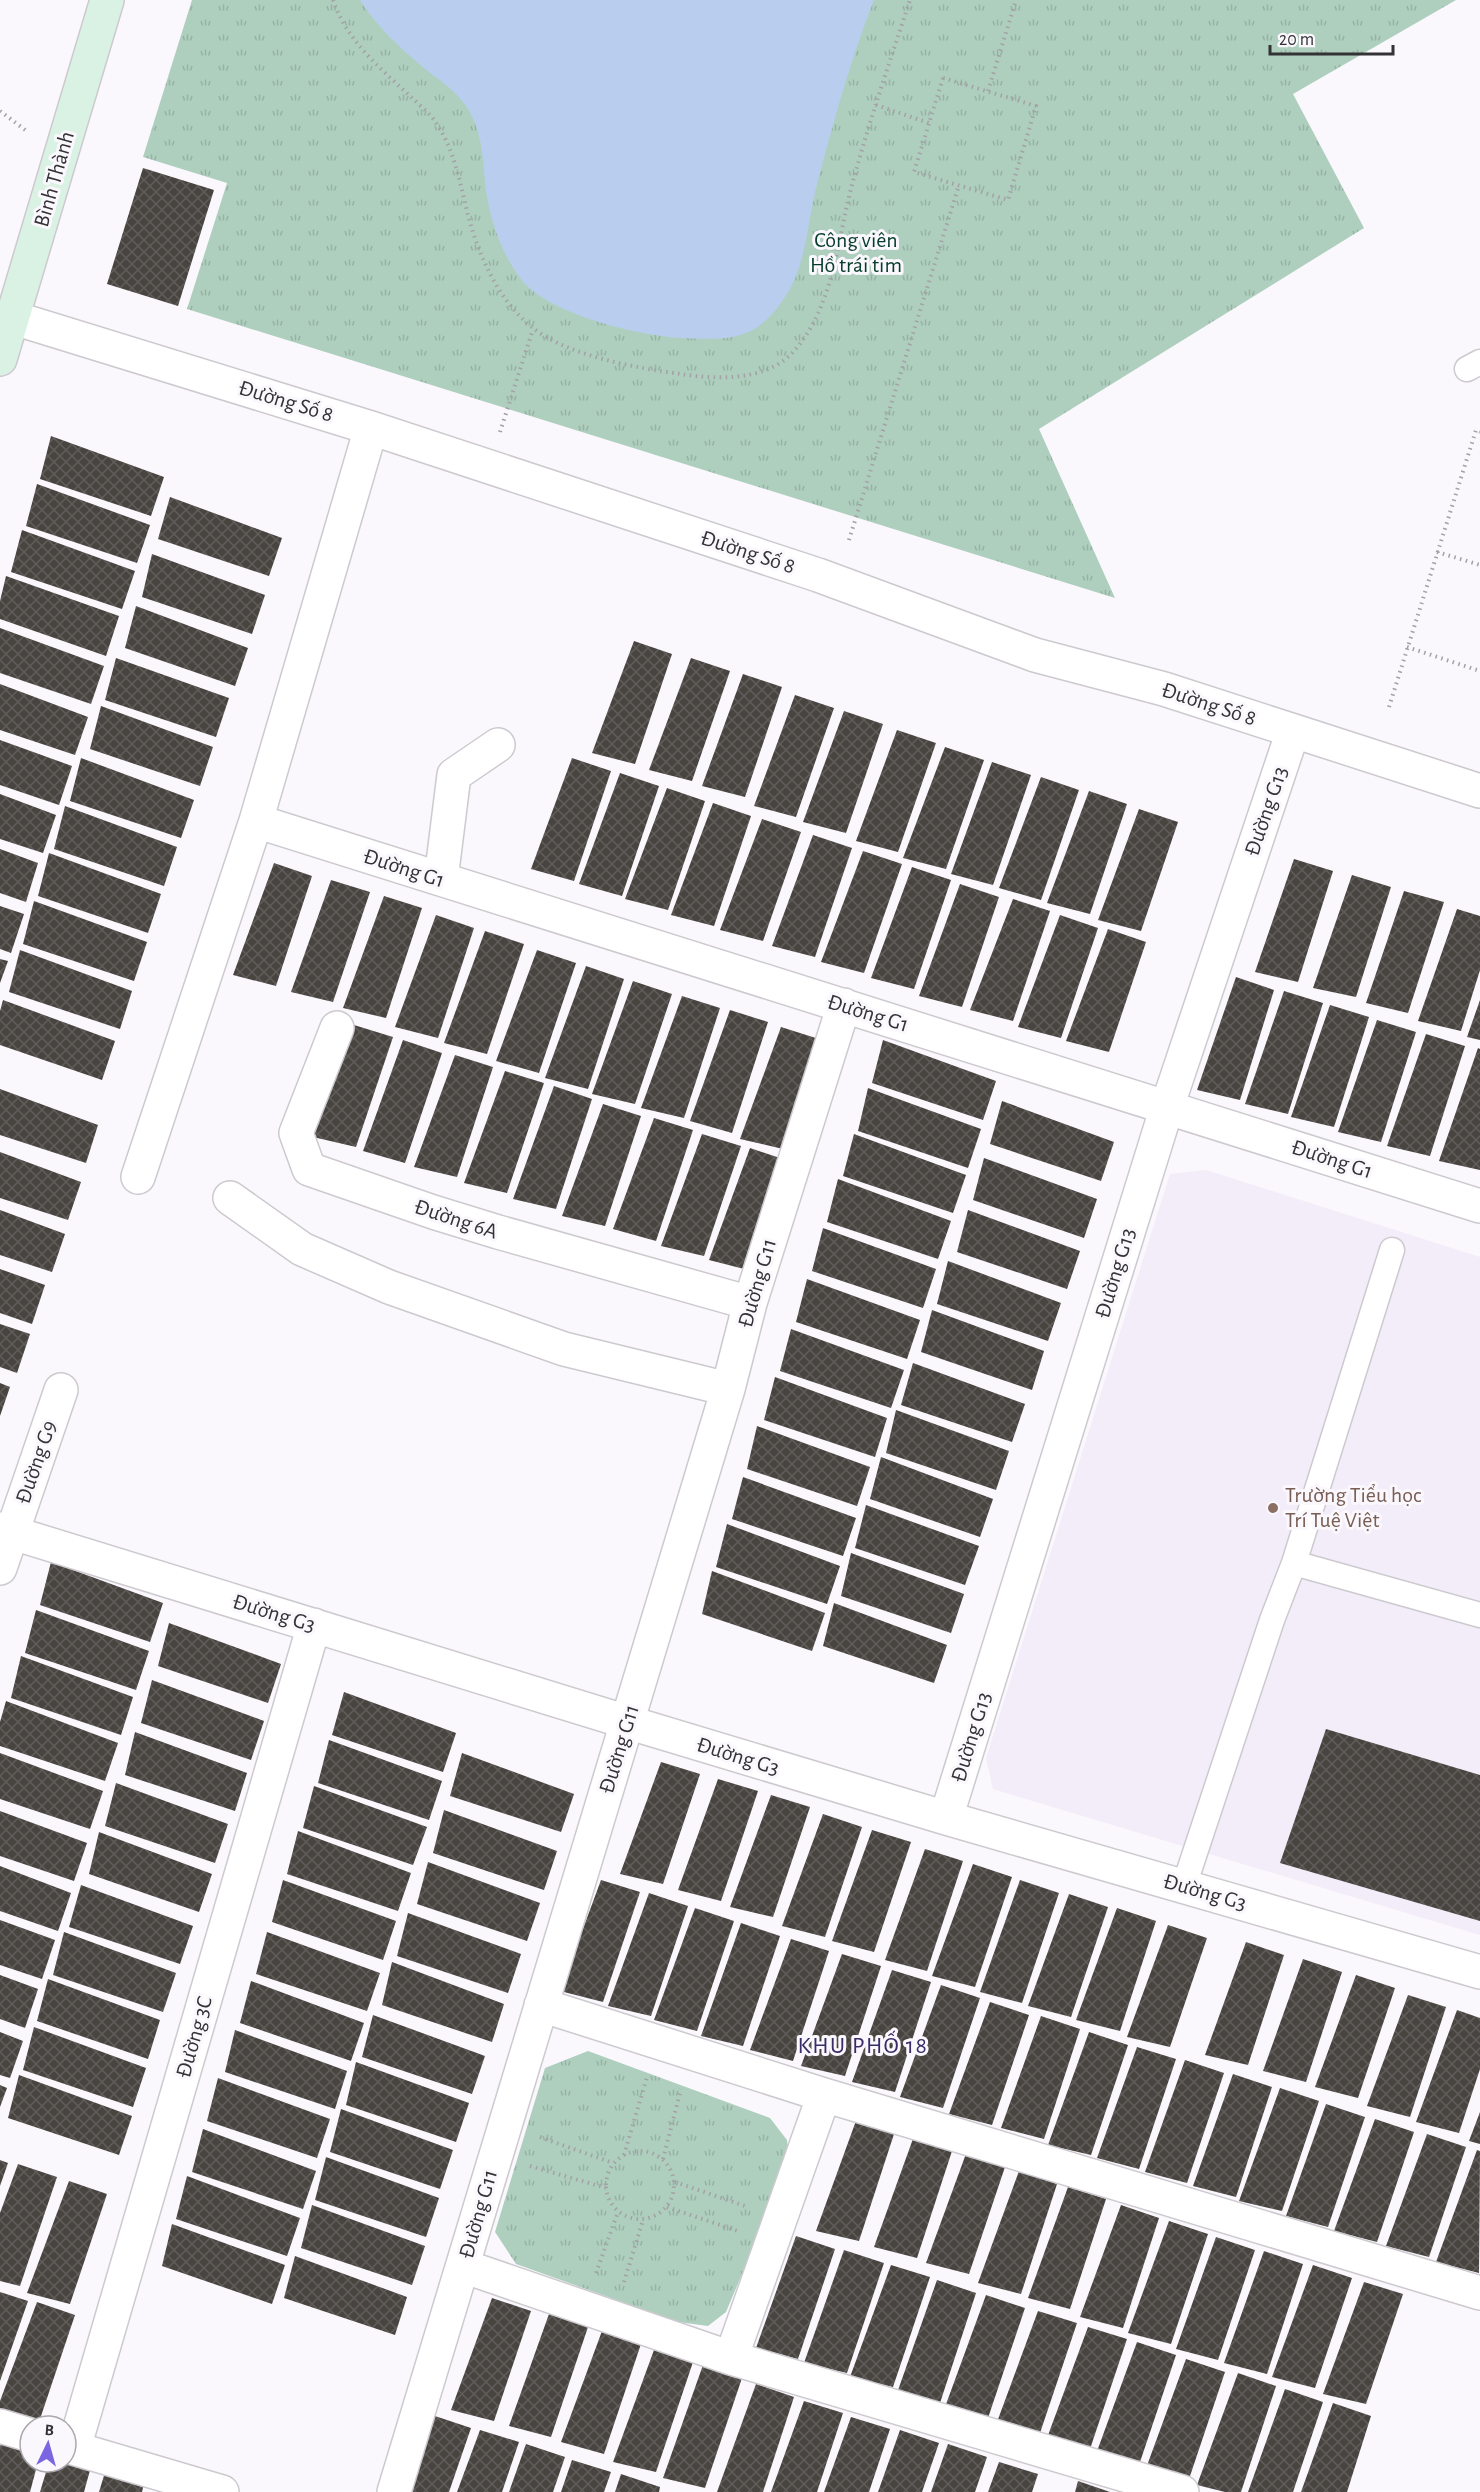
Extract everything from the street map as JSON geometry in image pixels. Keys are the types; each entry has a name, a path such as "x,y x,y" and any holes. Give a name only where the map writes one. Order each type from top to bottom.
{"street":[{"name":"Bình Thành","path":"0,358 14,318 107,0"},
{"name":"Đường Số 8","path":"14,318 371,428 818,574 1035,655 1164,689 1480,791"},
{"path":"138,1178 256,821 371,428"},
{"name":"Đường G13","path":"946,1818 1167,1107 1293,731"},
{"path":"441,879 454,775 498,745"},
{"name":"Đường G1","path":"256,821 1480,1206"},
{"name":"Đường G11","path":"394,2492 728,1389 750,1303 844,1005"},
{"name":"Đường 6A","path":"337,1028 296,1133 309,1168 476,1226 750,1303"},
{"path":"230,1198 302,1249 389,1287 564,1349 728,1389"},
{"name":"Đường G9","path":"0,1568 5,1530 61,1390"},
{"name":"Đường G3","path":"5,1530 946,1818 1480,1972"},
{"name":"Đường 3C","path":"78,2420 314,1625"},
{"path":"541,2005 824,2095 1480,2293"},
{"path":"731,2358 824,2095"},
{"path":"463,2266 731,2358 1182,2492"},
{"path":"0,2426 18,2431"},
{"path":"78,2449 222,2492"}],"lane":[{"path":"1184,1886 1272,1620 1294,1563 1392,1250"},
{"path":"1294,1563 1480,1615"}],"path":[{"path":"333,0 348,29 366,53 435,120 447,140 481,256 513,308 533,329 565,346 606,360 691,376 728,377 755,374 775,366 793,353 806,335 827,290 852,187 910,0"},
{"path":"988,92 1016,0"},
{"path":"943,78 1036,106 1008,200 914,172 929,123 943,78"},
{"path":"876,105 929,123"},
{"path":"849,540 959,185"},
{"path":"500,433 533,329"},
{"path":"1389,707 1476,430 1480,432"},
{"path":"1437,552 1480,565"},
{"path":"1407,647 1480,671"},
{"path":"624,2154 658,2042"},
{"path":"663,2159 691,2053"},
{"path":"505,2124 613,2163"},
{"path":"637,2151 651,2152 663,2159 671,2169 675,2182 674,2196 667,2207 657,2216 643,2220 630,2218 618,2212 609,2201 606,2188 607,2175 613,2163 624,2154 637,2151"},
{"path":"495,2155 606,2188"},
{"path":"675,2182 776,2230"},
{"path":"667,2207 776,2230"},
{"path":"598,2312 618,2212"},
{"path":"598,2312 643,2220"}],"shaded area":[{"name":"Trường Tiểu học Trí Tuệ Việt","path":"1206,1170 1480,1257 1480,1935 993,1789 986,1758 1170,1174"}],"green space":[{"name":"Công viên Hồ trái tim","path":"192,0 1456,0 1293,94 1364,228 1039,429 1115,598 187,309 227,183 143,157"},
{"path":"588,2051 770,2118 787,2140 789,2163 726,2312 708,2326 678,2322 516,2264 495,2232 545,2068"}],"water":[{"path":"360,0 874,0 850,67 830,135 799,268 787,294 765,321 754,329 716,339 664,336 619,328 572,313 534,292 515,270 495,229 487,197 480,139 466,106 452,90 389,37"}],"building":[{"path":"143,168 214,190 178,306 107,284"},
{"path":"51,436 164,477 151,516 40,479"},
{"path":"37,484 150,525 137,563 26,526"},
{"path":"170,497 282,538 269,576 158,539"},
{"path":"22,530 135,571 122,609 11,572"},
{"path":"152,554 265,595 252,634 142,597"},
{"path":"6,576 119,616 106,656 0,619 0,601"},
{"path":"136,606 248,648 235,686 125,648"},
{"path":"0,628 104,666 91,704 0,673"},
{"path":"634,641 672,654 635,764 592,753"},
{"path":"116,658 229,698 216,737 105,700"},
{"path":"691,658 730,671 692,781 649,770"},
{"path":"743,674 782,687 745,797 702,786"},
{"path":"0,684 88,717 75,755 0,730"},
{"path":"795,695 834,708 796,817 754,806"},
{"path":"101,706 213,747 200,786 90,749"},
{"path":"844,711 883,724 846,833 803,822"},
{"path":"897,730 936,743 898,852 856,841"},
{"path":"0,740 72,766 59,805 0,785"},
{"path":"945,747 984,760 946,869 903,858"},
{"path":"81,758 194,800 181,838 70,801"},
{"path":"572,758 611,771 574,881 531,869"},
{"path":"992,762 1031,775 993,885 951,874"},
{"path":"620,773 659,786 622,896 579,884"},
{"path":"1041,777 1079,790 1041,900 999,888"},
{"path":"667,788 705,801 668,910 625,899"},
{"path":"1089,791 1127,804 1090,914 1047,903"},
{"path":"0,794 56,815 43,853 0,839"},
{"path":"713,803 751,816 714,926 671,915"},
{"path":"65,806 177,847 164,886 54,849"},
{"path":"1139,809 1178,822 1141,931 1098,920"},
{"path":"762,819 801,832 763,941 720,930"},
{"path":"813,835 852,848 815,957 772,946"},
{"path":"0,849 38,863 26,902 0,893"},
{"path":"863,851 902,864 864,973 821,962"},
{"path":"49,853 161,894 148,933 38,896"},
{"path":"1294,859 1333,871 1298,982 1255,972"},
{"path":"274,863 312,876 276,986 233,975"},
{"path":"912,867 951,880 914,989 871,978"},
{"path":"1352,875 1391,887 1356,997 1313,988"},
{"path":"331,880 370,892 333,1002 291,992"},
{"path":"960,884 999,897 962,1007 919,996"},
{"path":"1404,891 1444,902 1408,1013 1366,1003"},
{"path":"384,896 422,908 386,1018 343,1008"},
{"path":"1013,899 1050,911 1013,1021 970,1010"},
{"path":"34,901 147,942 134,981 23,944"},
{"path":"0,906 24,914 11,953 0,949"},
{"path":"1457,909 1480,916 1480,970 1461,1031 1418,1021"},
{"path":"436,915 474,928 438,1038 395,1027"},
{"path":"1060,915 1098,928 1061,1038 1018,1027"},
{"path":"1108,929 1146,942 1109,1052 1066,1041"},
{"path":"485,931 524,944 487,1054 444,1043"},
{"path":"20,950 132,991 120,1029 9,992"},
{"path":"537,950 576,963 539,1073 496,1061"},
{"path":"0,959 8,961 0,983"},
{"path":"586,966 624,979 588,1089 545,1078"},
{"path":"1236,977 1274,990 1240,1100 1197,1090"},
{"path":"633,981 672,994 635,1104 592,1094"},
{"path":"1284,991 1323,1003 1288,1114 1245,1104"},
{"path":"682,996 720,1008 684,1118 641,1108"},
{"path":"3,1000 115,1041 102,1080 0,1045 0,1011"},
{"path":"1480,1000 1480,1040 1467,1037"},
{"path":"1330,1005 1369,1017 1334,1127 1291,1117"},
{"path":"730,1010 768,1022 732,1133 690,1121"},
{"path":"1377,1020 1416,1032 1381,1142 1338,1132"},
{"path":"354,1025 393,1037 356,1147 313,1137"},
{"path":"781,1027 819,1039 783,1149 740,1139"},
{"path":"1426,1034 1465,1046 1430,1156 1387,1146"},
{"path":"403,1040 442,1053 405,1163 363,1151"},
{"path":"883,1040 996,1081 983,1120 872,1083"},
{"path":"1478,1048 1480,1049 1480,1170 1439,1161"},
{"path":"455,1055 493,1067 457,1177 414,1167"},
{"path":"505,1071 544,1083 507,1193 464,1183"},
{"path":"554,1086 592,1099 556,1209 513,1199"},
{"path":"868,1088 981,1129 968,1168 858,1131"},
{"path":"0,1089 98,1125 86,1163 0,1135"},
{"path":"1002,1101 1114,1142 1101,1181 990,1144"},
{"path":"603,1104 641,1116 605,1226 562,1216"},
{"path":"654,1118 693,1130 656,1241 613,1229"},
{"path":"702,1134 741,1146 704,1256 661,1246"},
{"path":"854,1134 966,1175 953,1213 843,1176"},
{"path":"750,1148 789,1161 752,1271 709,1260"},
{"path":"0,1152 81,1182 68,1220 0,1198"},
{"path":"984,1158 1097,1199 1084,1238 973,1200"},
{"path":"838,1179 951,1221 938,1259 827,1222"},
{"path":"0,1210 65,1234 52,1272 0,1255"},
{"path":"968,1210 1080,1251 1067,1289 957,1252"},
{"path":"823,1228 936,1269 923,1308 812,1271"},
{"path":"948,1261 1061,1303 1048,1341 937,1304"},
{"path":"0,1269 45,1285 32,1324 0,1313"},
{"path":"807,1279 920,1320 907,1359 796,1322"},
{"path":"932,1310 1044,1351 1032,1390 921,1352"},
{"path":"0,1324 30,1334 17,1373 0,1367"},
{"path":"791,1329 904,1370 891,1408 780,1371"},
{"path":"913,1363 1025,1404 1012,1442 901,1405"},
{"path":"775,1377 887,1418 875,1457 764,1420"},
{"path":"0,1383 10,1387 0,1416"},
{"path":"896,1410 1009,1451 996,1490 886,1453"},
{"path":"757,1426 870,1467 857,1506 747,1469"},
{"path":"881,1457 993,1499 980,1537 870,1499"},
{"path":"743,1477 856,1518 843,1556 732,1519"},
{"path":"866,1505 979,1546 965,1585 855,1548"},
{"path":"727,1524 840,1566 827,1604 716,1567"},
{"path":"851,1553 964,1594 951,1633 841,1596"},
{"path":"51,1562 163,1603 150,1642 40,1605"},
{"path":"712,1571 825,1613 812,1651 702,1614"},
{"path":"834,1603 947,1645 934,1683 823,1646"},
{"path":"36,1610 149,1651 136,1690 25,1653"},
{"path":"169,1623 281,1664 268,1703 158,1666"},
{"path":"21,1656 133,1697 121,1735 11,1698"},
{"path":"152,1680 264,1721 251,1760 141,1723"},
{"path":"344,1692 456,1733 443,1772 332,1735"},
{"path":"6,1701 118,1743 105,1781 0,1746 0,1722"},
{"path":"1326,1729 1480,1775 1480,1921 1280,1863"},
{"path":"135,1732 247,1773 235,1811 125,1775"},
{"path":"329,1740 442,1781 429,1820 318,1783"},
{"path":"0,1753 103,1791 90,1829 0,1799"},
{"path":"462,1753 574,1794 561,1832 450,1796"},
{"path":"661,1762 700,1774 663,1884 620,1874"},
{"path":"718,1779 758,1791 721,1901 678,1890"},
{"path":"116,1783 228,1824 215,1863 105,1826"},
{"path":"314,1786 427,1827 413,1865 303,1828"},
{"path":"771,1795 810,1807 773,1917 730,1907"},
{"path":"444,1810 557,1851 544,1890 433,1853"},
{"path":"0,1811 87,1843 74,1881 0,1856"},
{"path":"823,1814 862,1827 825,1937 782,1926"},
{"path":"872,1830 911,1842 874,1952 832,1941"},
{"path":"298,1831 411,1873 398,1911 287,1874"},
{"path":"99,1832 212,1874 199,1912 89,1874"},
{"path":"925,1849 963,1861 927,1971 885,1960"},
{"path":"428,1862 540,1903 527,1941 417,1904"},
{"path":"973,1864 1012,1877 975,1987 932,1976"},
{"path":"0,1866 71,1893 58,1931 0,1911"},
{"path":"283,1880 396,1921 383,1960 272,1922"},
{"path":"601,1880 640,1892 603,2002 560,1991"},
{"path":"1020,1880 1059,1893 1022,2003 980,1992"},
{"path":"81,1885 193,1926 180,1964 69,1927"},
{"path":"649,1893 688,1906 651,2016 608,2006"},
{"path":"1069,1894 1108,1907 1071,2017 1028,2006"},
{"path":"695,1908 734,1921 697,2031 654,2020"},
{"path":"1117,1908 1156,1921 1120,2031 1076,2020"},
{"path":"408,1913 521,1954 508,1993 397,1956"},
{"path":"0,1920 55,1940 42,1979 0,1965"},
{"path":"741,1923 780,1936 743,2046 701,2036"},
{"path":"1168,1925 1207,1938 1170,2047 1127,2037"},
{"path":"64,1932 176,1973 163,2012 53,1975"},
{"path":"267,1932 380,1973 367,2011 256,1974"},
{"path":"791,1939 829,1951 793,2061 750,2050"},
{"path":"1246,1942 1284,1955 1248,2065 1205,2055"},
{"path":"842,1954 881,1966 845,2076 801,2066"},
{"path":"1303,1959 1342,1972 1306,2082 1263,2071"},
{"path":"392,1962 504,2004 492,2042 382,2005"},
{"path":"892,1970 931,1982 895,2092 852,2082"},
{"path":"0,1975 38,1989 25,2028 0,2019"},
{"path":"1356,1975 1395,1988 1358,2098 1315,2087"},
{"path":"48,1979 160,2020 148,2059 37,2021"},
{"path":"251,1981 364,2023 351,2061 240,2023"},
{"path":"941,1985 980,1998 943,2108 900,2097"},
{"path":"1408,1995 1446,2007 1410,2117 1367,2106"},
{"path":"990,2002 1029,2015 992,2125 949,2114"},
{"path":"1457,2010 1480,2018 1480,2069 1459,2133 1416,2122"},
{"path":"373,2015 485,2056 472,2094 362,2057"},
{"path":"1041,2016 1080,2029 1044,2139 1001,2128"},
{"path":"34,2027 146,2068 133,2107 23,2070"},
{"path":"235,2030 347,2071 335,2109 225,2072"},
{"path":"0,2032 23,2041 10,2078 0,2075"},
{"path":"1089,2032 1128,2045 1091,2155 1048,2145"},
{"path":"1137,2047 1176,2059 1139,2169 1097,2158"},
{"path":"1185,2060 1224,2073 1187,2183 1145,2172"},
{"path":"356,2062 469,2103 456,2142 346,2105"},
{"path":"1233,2074 1272,2087 1236,2197 1193,2186"},
{"path":"19,2075 132,2116 119,2155 8,2118"},
{"path":"218,2078 330,2119 317,2158 207,2121"},
{"path":"0,2085 7,2088 0,2107"},
{"path":"1280,2088 1319,2101 1282,2211 1239,2201"},
{"path":"1326,2104 1365,2117 1328,2227 1286,2216"},
{"path":"341,2109 453,2150 440,2189 330,2152"},
{"path":"1480,2112 1480,2144 1469,2141"},
{"path":"857,2118 895,2131 859,2241 816,2231"},
{"path":"1375,2119 1414,2132 1377,2242 1334,2231"},
{"path":"203,2129 316,2171 303,2209 192,2172"},
{"path":"1427,2134 1466,2147 1429,2257 1386,2246"},
{"path":"914,2136 953,2148 917,2258 874,2247"},
{"path":"1477,2150 1480,2151 1479,2273 1436,2262"},
{"path":"967,2151 1006,2164 969,2274 926,2263"},
{"path":"326,2157 439,2198 426,2237 315,2200"},
{"path":"0,2160 8,2163 0,2186"},
{"path":"18,2164 57,2177 20,2286 0,2281 0,2213"},
{"path":"1019,2171 1057,2184 1021,2294 978,2283"},
{"path":"187,2176 300,2218 287,2256 176,2219"},
{"path":"69,2181 107,2194 70,2304 27,2293"},
{"path":"1068,2187 1106,2199 1070,2309 1028,2298"},
{"path":"312,2205 425,2246 412,2285 301,2248"},
{"path":"1121,2205 1159,2218 1123,2328 1080,2317"},
{"path":"1169,2221 1208,2234 1171,2344 1128,2333"},
{"path":"172,2224 285,2265 272,2304 162,2266"},
{"path":"796,2236 835,2249 798,2359 756,2348"},
{"path":"1216,2237 1255,2250 1218,2360 1176,2349"},
{"path":"844,2250 884,2263 847,2373 804,2363"},
{"path":"1264,2251 1303,2264 1267,2374 1224,2363"},
{"path":"295,2256 407,2297 395,2335 284,2298"},
{"path":"891,2265 930,2277 893,2387 850,2377"},
{"path":"1313,2265 1352,2278 1315,2388 1272,2377"},
{"path":"937,2280 976,2293 940,2403 897,2393"},
{"path":"1364,2282 1403,2294 1366,2404 1323,2394"},
{"path":"0,2292 28,2301 0,2381"},
{"path":"986,2295 1025,2308 988,2418 945,2407"},
{"path":"492,2298 531,2311 494,2421 451,2410"},
{"path":"37,2302 75,2315 42,2414 18,2414 18,2420 0,2415 0,2401"},
{"path":"1038,2311 1077,2323 1040,2433 997,2422"},
{"path":"549,2314 588,2327 551,2437 509,2426"},
{"path":"1088,2327 1127,2339 1090,2449 1047,2438"},
{"path":"602,2331 641,2344 604,2454 561,2442"},
{"path":"1137,2342 1176,2355 1139,2465 1096,2454"},
{"path":"654,2350 693,2362 656,2472 613,2462"},
{"path":"1186,2359 1225,2372 1188,2482 1145,2471"},
{"path":"703,2365 742,2378 705,2488 663,2478"},
{"path":"1238,2373 1276,2386 1241,2492 1225,2492 1197,2485"},
{"path":"756,2384 794,2397 763,2492 717,2492"},
{"path":"1285,2389 1323,2402 1293,2492 1248,2492"},
{"path":"804,2401 843,2413 817,2492 771,2492"},
{"path":"1333,2403 1371,2416 1347,2492 1301,2492"},
{"path":"432,2415 471,2428 449,2492 404,2492"},
{"path":"851,2417 890,2429 869,2492 824,2492"},
{"path":"480,2430 519,2442 502,2492 457,2492"},
{"path":"900,2430 939,2443 922,2492 878,2492"},
{"path":"2,2439 18,2443 18,2474 35,2474 30,2492 0,2492"},
{"path":"526,2444 565,2457 553,2492 509,2492"},
{"path":"948,2444 987,2457 975,2492 931,2492"},
{"path":"572,2460 611,2472 604,2492 561,2492"},
{"path":"999,2462 1038,2474 1032,2492 988,2492"},
{"path":"78,2463 92,2463 84,2492 40,2492 45,2474 78,2474"},
{"path":"106,2469 145,2479 142,2492 99,2492"},
{"path":"621,2474 660,2487 659,2492 615,2492"},
{"path":"1078,2481 1110,2492 1075,2492"}],"place":[{"name":"Trường Tiểu học Trí Tuệ Việt","path":"1273,1508"}],"district":[{"name":"KHU PHỐ 18","path":"863,2046"}]}
